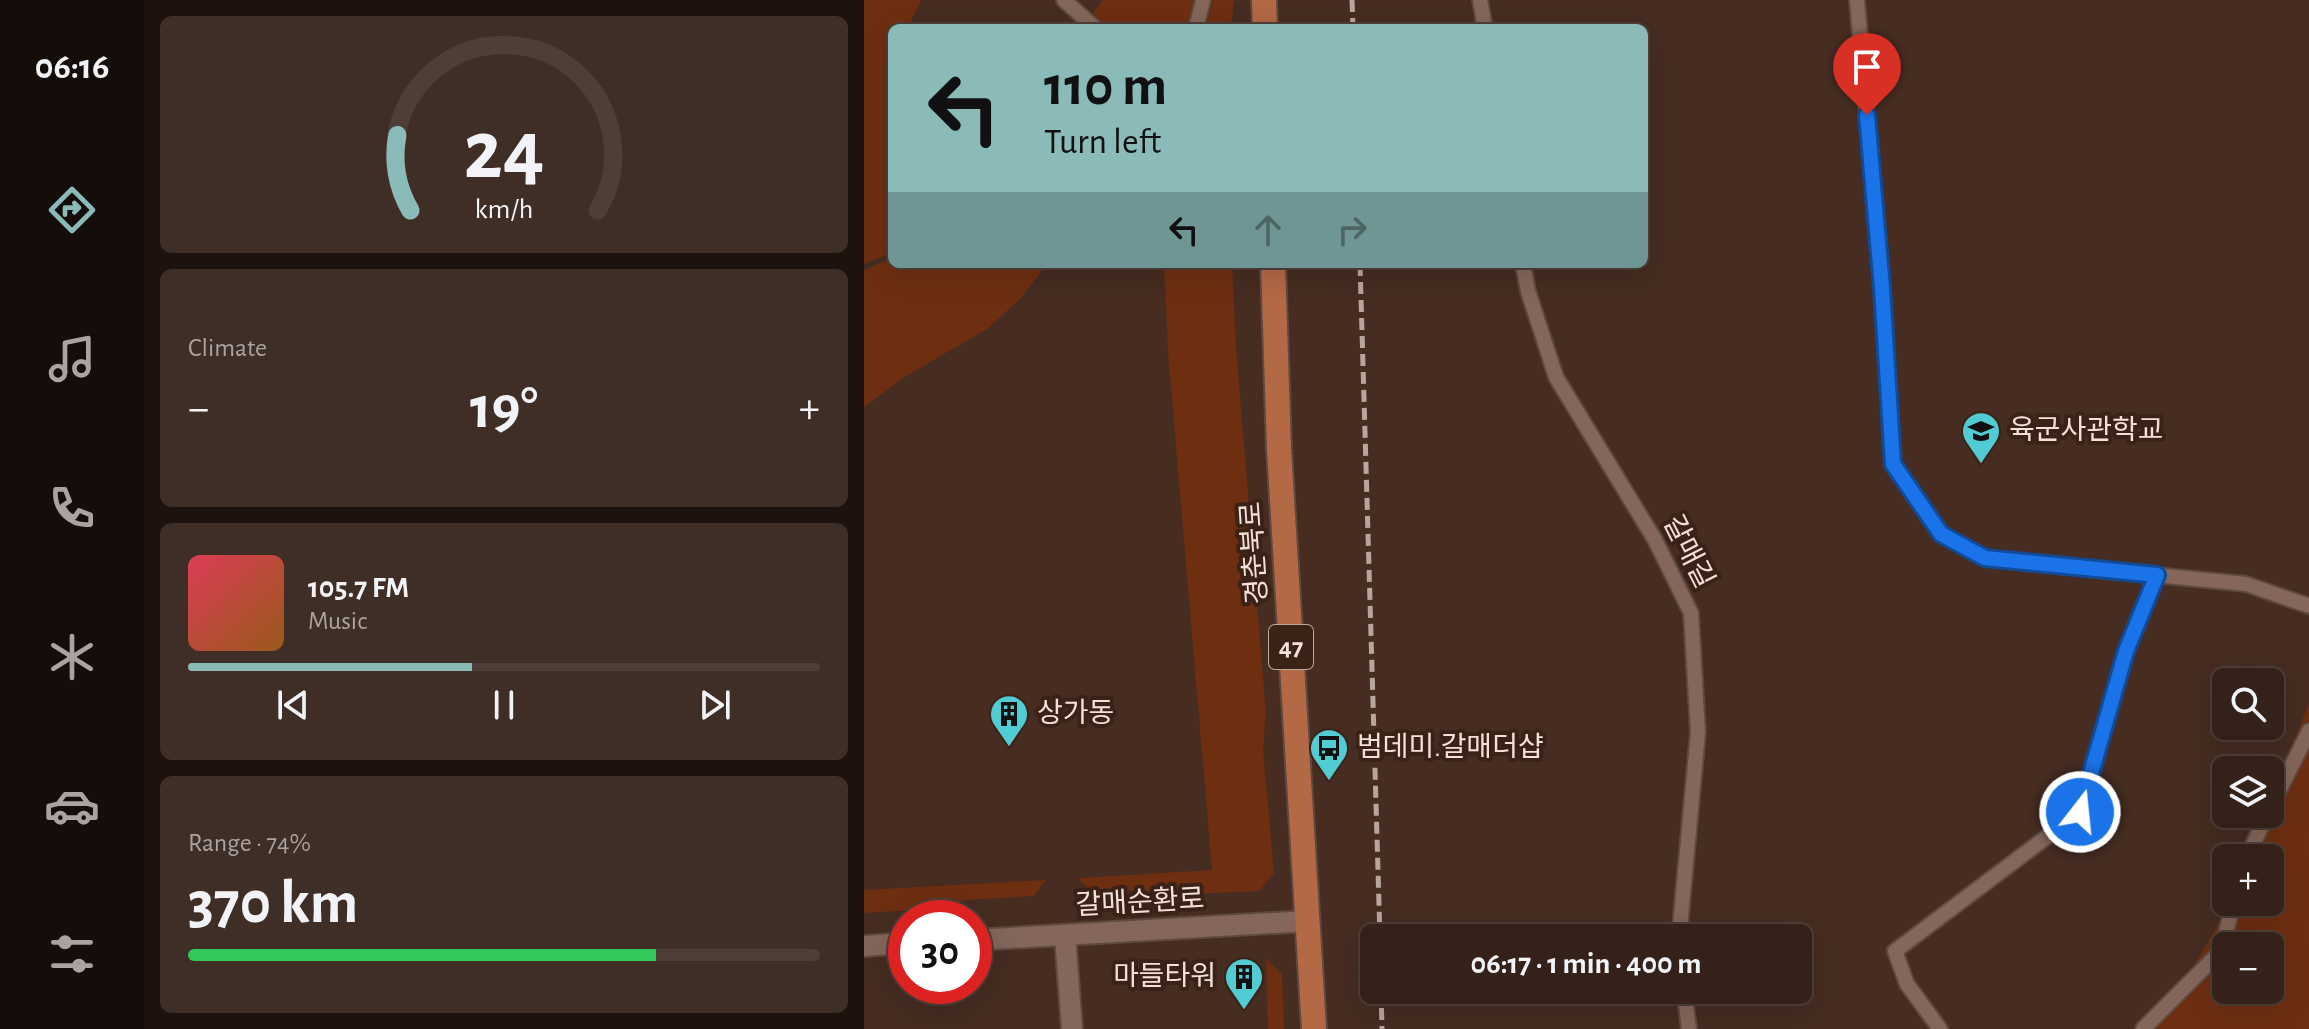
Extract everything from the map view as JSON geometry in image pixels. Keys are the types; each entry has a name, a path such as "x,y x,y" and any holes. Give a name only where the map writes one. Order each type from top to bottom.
{"main road":[{"path":"1264,0 1265,24"},
{"name":"경춘북로","path":"1273,268 1279,449 1314,1029"}],"street":[{"path":"1064,0 1091,24"},
{"path":"1197,24 1203,0"},
{"path":"1480,0 1484,24"},
{"path":"1857,0 1882,288 1893,464 1941,534 1985,558 2246,584 2309,606"},
{"name":"갈매길","path":"1524,268 1528,291 1556,377 1655,540 1691,613 1698,732 1680,924"},
{"path":"1940,1029 1907,984 1895,951 2080,812 2126,651 2157,575"},
{"path":"2284,781 2309,731"},
{"path":"2143,1029 2221,951 2230,916"},
{"name":"갈매순환로","path":"992,939 1309,921"},
{"path":"1065,935 1072,1029"},
{"path":"864,946 888,944"},
{"path":"1686,1004 1689,1029"}],"shaded area":[{"path":"864,0 921,0 910,24 888,24 888,255 864,264"},
{"path":"1103,0 1199,0 1193,24 1105,24 1093,13"},
{"path":"1213,0 1234,0 1231,24 1207,24"},
{"path":"888,260 888,268 1044,268 1020,299 987,329 903,378 864,407 864,270"},
{"path":"1164,268 1232,268 1266,713 1263,748 1274,873 1259,891 1174,895 1140,890 1094,893 1080,881 1080,878 1212,870 1168,352"},
{"path":"2309,703 2309,1029 2157,1029 2212,935 2212,1004 2284,1004 2284,932 2214,932 2222,916 2284,916 2284,844 2254,844 2260,828 2284,828 2284,767"},
{"path":"1046,880 1034,896 888,900 888,912 864,913 864,890"},
{"path":"1266,959 1282,974 1284,1029 1268,1029"}],"railway":[{"path":"1352,0 1353,24"},
{"path":"1360,268 1380,924"},
{"path":"1381,1004 1382,1029"}],"place":[{"name":"육군사관학교","path":"1981,465"},
{"name":"상가동","path":"1009,748"},
{"name":"범데미.갈매더샵","path":"1329,782"},
{"name":"마들타워","path":"1244,1011"}],"route":[{"path":"1867,115 1893,464 1941,534 1985,558 2157,575 2126,651 2080,812"}]}
